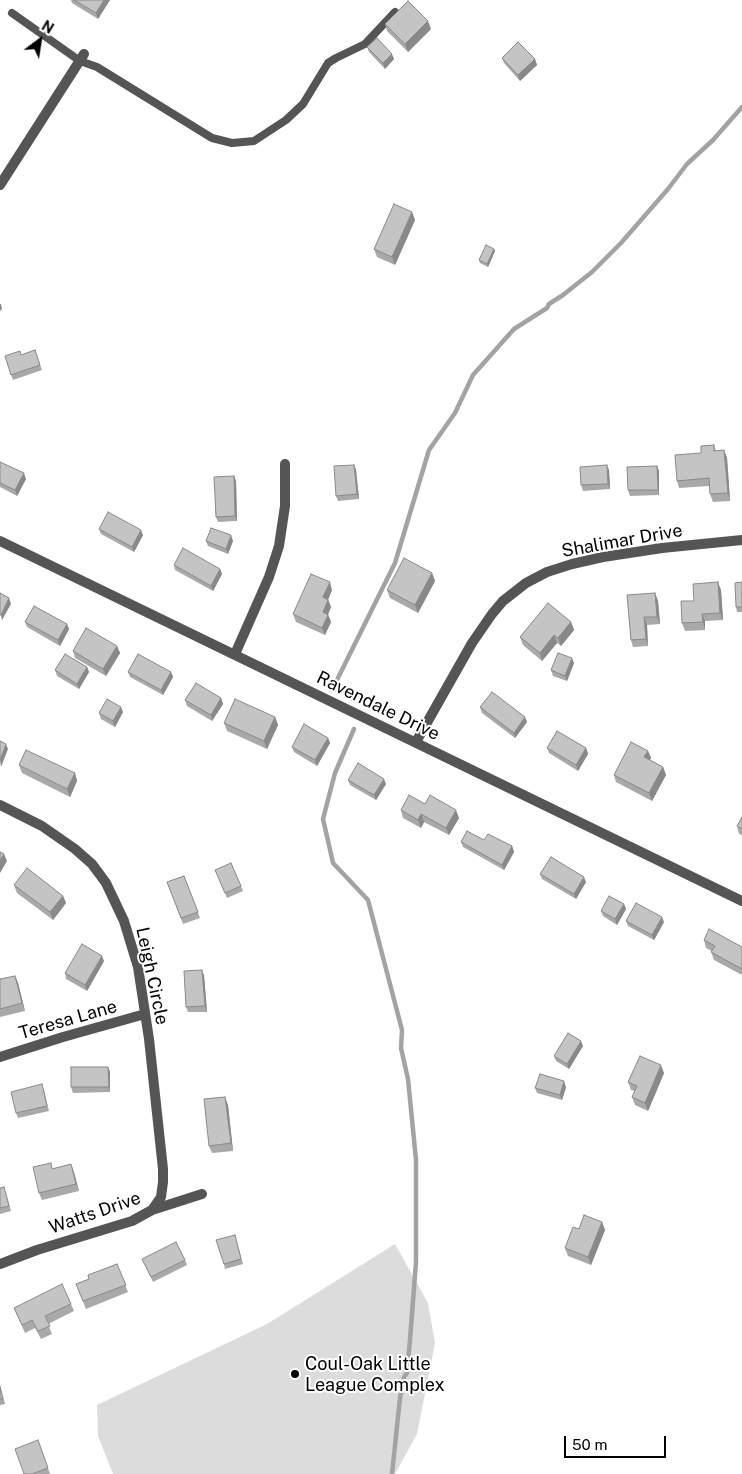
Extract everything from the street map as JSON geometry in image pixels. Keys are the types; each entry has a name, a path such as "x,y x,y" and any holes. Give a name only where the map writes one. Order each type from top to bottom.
{"street":[{"path":"0,185 82,57"},
{"path":"235,654 269,577 279,546 285,506 284,464"},
{"name":"Shalimar Drive","path":"416,742 472,643 492,614 504,601 526,583 547,572 603,557 662,548 742,540"},
{"name":"Ravendale Drive","path":"0,541 742,901"},
{"name":"Leigh Circle","path":"0,805 42,826 75,849 92,864 106,883 121,912 138,967 145,1014 163,1182 161,1197 152,1210"},
{"name":"Teresa Lane","path":"0,1056 145,1014"},
{"name":"Watts Drive","path":"0,1264 37,1250 132,1220 152,1210 202,1194"}],"lane":[{"path":"12,13 212,138 232,142 254,140 286,120 303,104 328,64 365,44 395,12"}],"shaded area":[{"name":"Coul-Oak Little League Complex","path":"395,1244 428,1303 435,1343 417,1434 395,1474 113,1474 98,1436 97,1405 267,1324"}],"building":[{"path":"74,0 104,0 96,13"},
{"path":"408,1 428,21 405,44 385,24"},
{"path":"377,38 392,54 383,63 367,47"},
{"path":"518,42 535,59 518,75 502,58"},
{"path":"394,204 412,212 392,257 374,249"},
{"path":"486,245 494,249 487,264 479,260"},
{"path":"35,350 40,365 11,375 5,356 20,351 21,355"},
{"path":"714,445 714,451 724,450 728,493 710,494 709,478 677,481 675,455 701,453 701,446"},
{"path":"0,462 24,473 15,490 0,483"},
{"path":"354,465 357,494 336,496 334,466"},
{"path":"607,465 608,484 581,485 580,467"},
{"path":"657,466 658,490 628,490 627,467"},
{"path":"234,476 235,516 216,517 214,477"},
{"path":"108,512 141,530 132,547 99,529"},
{"path":"211,528 231,535 226,549 206,541"},
{"path":"183,548 220,569 211,586 174,565"},
{"path":"404,558 432,573 415,605 387,590"},
{"path":"311,574 330,582 323,597 328,600 323,612 328,615 322,628 293,614"},
{"path":"718,582 720,613 702,614 703,622 682,623 681,601 694,601 693,584"},
{"path":"742,582 742,607 736,607 735,583"},
{"path":"0,593 9,598 1,615 0,615"},
{"path":"655,593 657,617 644,617 646,639 631,640 627,595"},
{"path":"548,603 571,622 558,638 554,635 540,653 520,637"},
{"path":"34,606 67,624 58,640 25,622"},
{"path":"86,628 117,646 103,669 73,651"},
{"path":"558,653 572,658 565,676 551,670"},
{"path":"65,654 87,667 77,684 55,670"},
{"path":"138,654 171,672 161,690 128,672"},
{"path":"196,683 221,698 211,715 185,700"},
{"path":"492,692 525,717 514,733 480,707"},
{"path":"107,699 121,707 113,721 99,713"},
{"path":"235,699 275,717 264,741 224,723"},
{"path":"304,724 328,738 315,760 292,747"},
{"path":"557,731 586,748 576,765 547,748"},
{"path":"0,741 6,744 0,760"},
{"path":"631,742 648,751 644,757 663,767 649,793 614,775"},
{"path":"26,750 75,773 67,789 19,765"},
{"path":"358,763 384,779 374,795 348,780"},
{"path":"409,795 425,804 430,795 456,810 446,828 421,814 418,820 401,810"},
{"path":"742,817 742,829 737,826"},
{"path":"467,831 484,840 488,834 512,846 502,865 461,842"},
{"path":"0,852 4,854 0,860"},
{"path":"551,857 584,877 574,894 540,874"},
{"path":"231,863 241,886 225,893 215,870"},
{"path":"27,868 63,896 50,912 14,885"},
{"path":"184,876 198,912 181,918 167,882"},
{"path":"609,896 624,904 615,919 601,911"},
{"path":"636,903 662,917 652,935 626,921"},
{"path":"709,929 742,947 742,969 711,952 715,946 704,940"},
{"path":"82,944 102,956 85,985 65,973"},
{"path":"202,970 205,1006 186,1007 184,971"},
{"path":"15,976 22,1003 0,1009 0,979"},
{"path":"568,1033 581,1041 567,1064 554,1056"},
{"path":"640,1056 661,1065 645,1103 632,1097 637,1086 628,1082"},
{"path":"71,1067 108,1067 109,1087 71,1087"},
{"path":"540,1074 564,1081 560,1095 535,1088"},
{"path":"42,1084 47,1106 16,1113 11,1092"},
{"path":"225,1097 231,1143 209,1146 204,1099"},
{"path":"51,1163 52,1169 71,1164 76,1184 39,1193 33,1167"},
{"path":"4,1187 9,1206 0,1208 0,1188"},
{"path":"584,1215 602,1222 588,1257 565,1248 573,1227 579,1229"},
{"path":"235,1235 241,1259 224,1264 216,1240"},
{"path":"176,1242 185,1260 151,1277 142,1259"},
{"path":"117,1264 126,1285 83,1301 76,1284 89,1279 88,1275"},
{"path":"62,1284 71,1304 45,1316 50,1326 38,1331 32,1320 22,1325 14,1308"},
{"path":"0,1387 3,1399 0,1399"},
{"path":"38,1440 48,1468 32,1474 24,1474 15,1449"}],"waterway":[{"path":"336,682 395,563 429,450 455,413 473,375 514,329 547,308 549,304 592,272 621,243 687,164 713,140 742,107"},
{"path":"354,729 335,773 323,819 333,863 368,900 402,1030 401,1048 408,1079 416,1160 416,1262 407,1373 404,1377 400,1398 392,1474"}],"place":[{"name":"Coul-Oak Little League Complex","path":"295,1374"}]}
